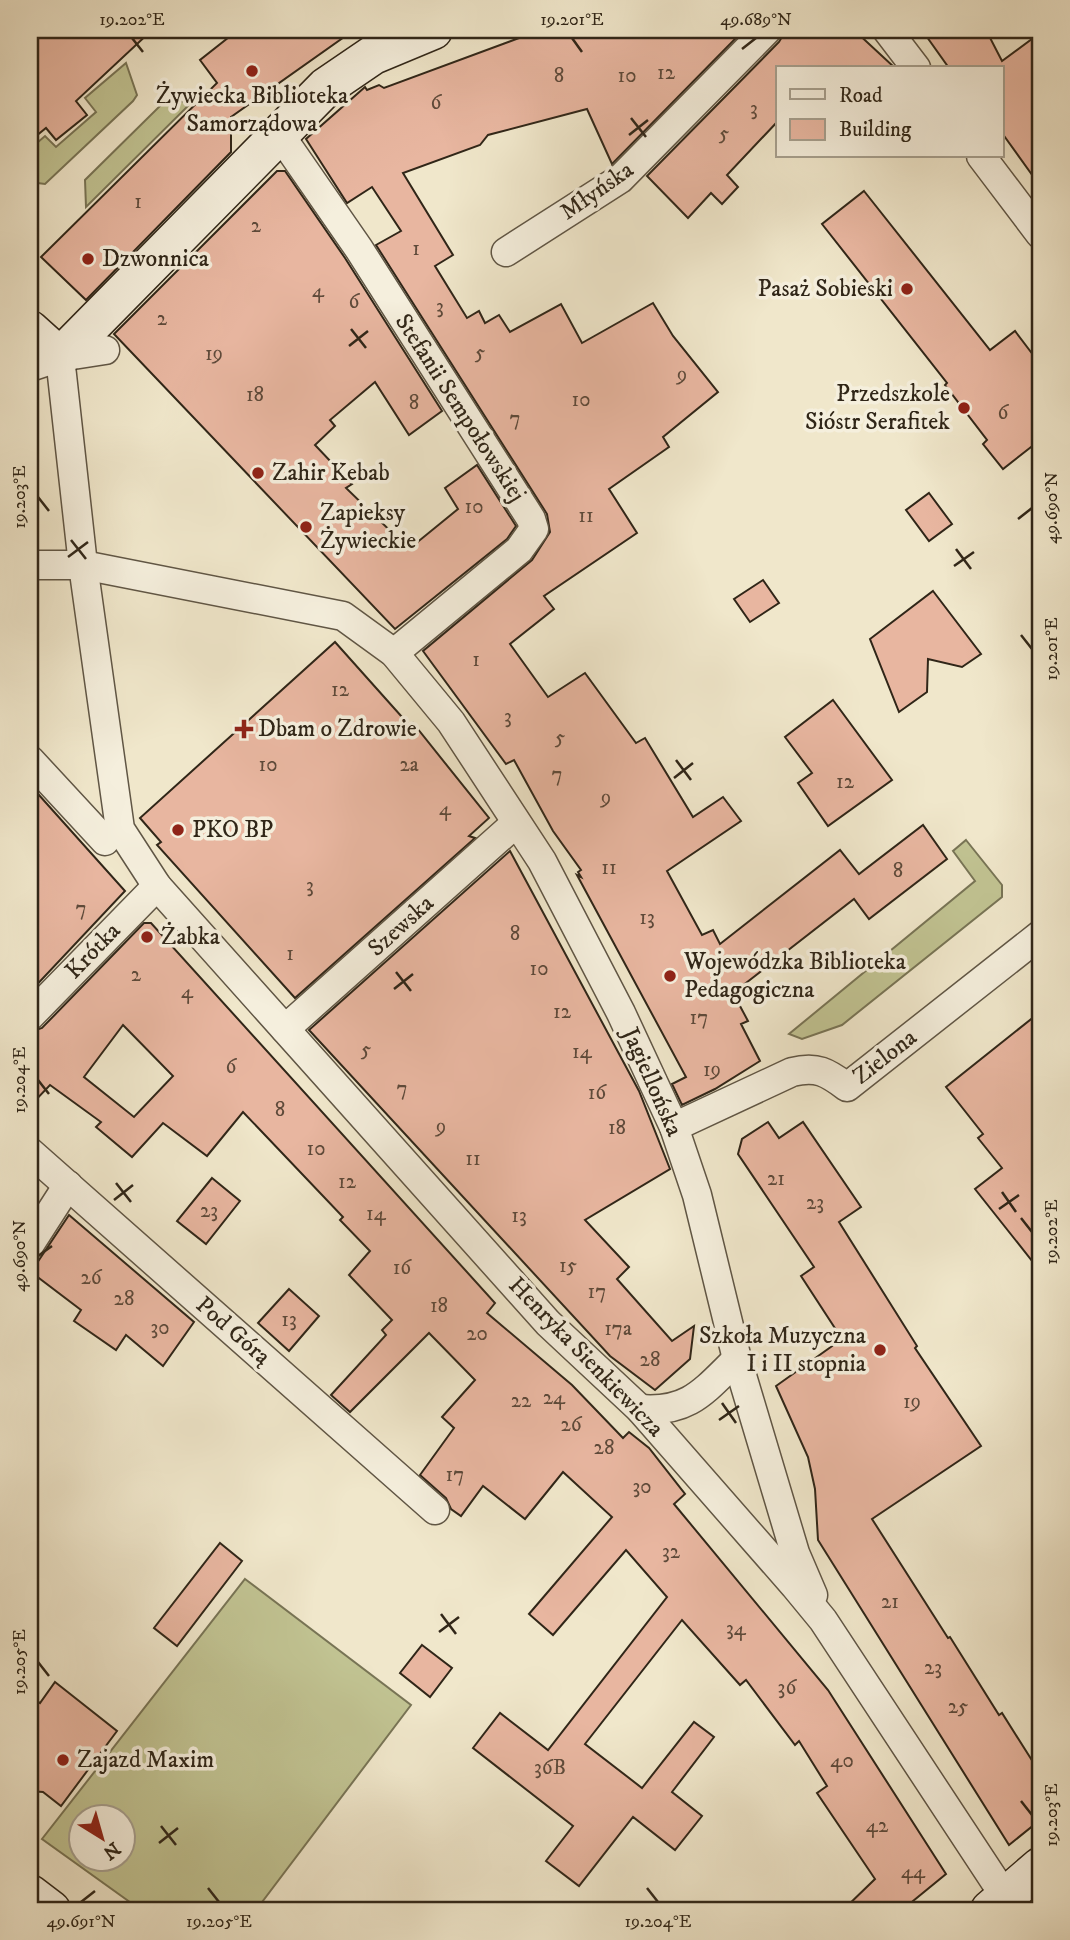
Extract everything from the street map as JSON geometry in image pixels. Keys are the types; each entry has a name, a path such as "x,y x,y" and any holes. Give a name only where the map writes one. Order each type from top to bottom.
{"street":[{"path":"45,362 326,87 373,55 433,30"},
{"name":"Młyńska","path":"506,252 620,179 767,30"},
{"path":"887,30 914,66"},
{"name":"Stefanii Sempołowskiej","path":"278,132 359,248 521,503 534,528 519,550 394,653"},
{"path":"983,158 1040,234"},
{"path":"30,330 45,362 83,565 113,836"},
{"path":"45,362 106,350"},
{"path":"30,565 83,565"},
{"name":"Jagiellońska","path":"83,565 343,615 394,653 451,722 542,861 579,929 674,1127 697,1195 737,1359 795,1553 823,1620"},
{"name":"Henryka Sienkiewicza","path":"30,760 113,836 548,1323 640,1409 823,1620 1004,1906"},
{"name":"Szewska","path":"285,1029 516,822"},
{"name":"Krótka","path":"30,1016 157,886"},
{"name":"Zielona","path":"674,1127 792,1072 809,1068 824,1070 847,1087 1040,935"},
{"name":"Pod Górą","path":"30,1152 435,1510"},
{"path":"30,1244 68,1185"},
{"path":"640,1409 660,1411 682,1407 699,1396 737,1359"},
{"path":"1004,1906 1040,1867"},
{"path":"30,1894 51,1910"}],"green space":[{"path":"126,63 137,95 133,101 45,184 30,182 30,149 45,136 56,147 96,112 85,98"},
{"path":"167,99 191,103 86,207 85,180"},
{"path":"966,840 1002,885 1002,897 842,1025 802,1039 789,1034 975,881 953,851"},
{"path":"245,1579 411,1705 256,1910 141,1910 91,1874 136,1874 136,1804 69,1804"},
{"path":"66,1808 66,1856 42,1839"}],"building":[{"path":"30,30 152,30 76,101 87,115 56,140 46,128 30,141"},
{"path":"238,30 354,30 231,117 231,152 86,300 41,257 217,83 200,60"},
{"path":"556,30 729,30 736,38 612,164 587,109 488,135 480,145 403,173 453,255 435,266 467,318 479,311 485,323 499,315 510,332 561,304 582,343 653,303 673,336 718,392 663,437 669,447 609,489 637,533 544,596 554,609 510,644 548,697 585,673 636,743 645,738 693,817 723,797 741,821 667,871 702,935 713,930 720,944 840,850 859,874 923,825 947,859 869,919 854,899 733,993 748,1021 741,1024 760,1061 715,1089 682,1105 672,1084 686,1077 577,875 581,877 578,872 581,870 553,831 514,760 506,764 423,651 532,560 550,532 547,514 376,245 401,231 372,187 347,203 306,139 365,87 367,90 379,85 384,88 519,38"},
{"path":"786,30 854,30 893,66 776,66 776,123 727,175 738,187 722,204 711,193 688,218 647,176 779,42"},
{"path":"922,30 986,30 1002,61 1040,33 1040,186 1004,136 1004,66 948,66"},
{"path":"277,171 285,171 345,258 442,411 409,435 375,382 330,420 335,426 315,445 352,484 346,488 409,549 458,509 445,488 477,465 516,526 507,539 395,629 114,334"},
{"path":"864,191 990,350 1015,331 1040,364 1040,440 1003,469 983,444 987,440 945,385 947,383 822,224"},
{"path":"929,493 952,524 929,541 906,510"},
{"path":"763,580 779,603 750,622 734,599"},
{"path":"933,591 981,654 962,667 928,659 927,692 899,712 870,639"},
{"path":"335,642 410,726 413,723 489,818 469,836 475,838 295,998 157,845 161,842 140,818"},
{"path":"833,700 892,780 828,826 798,783 812,773 785,737"},
{"path":"30,785 125,891 30,992"},
{"path":"510,851 639,1091 670,1169 585,1220 629,1267 617,1279 672,1341 694,1326 690,1359 655,1390 610,1356 309,1030"},
{"path":"144,923 151,923 495,1303 487,1313 572,1385 623,1438 629,1432 649,1448 685,1494 674,1504 828,1690 946,1874 902,1910 843,1910 875,1879 817,1793 827,1786 799,1741 795,1745 746,1680 740,1685 682,1620 585,1744 642,1788 694,1722 714,1737 672,1792 702,1816 675,1850 633,1817 579,1886 546,1861 573,1826 473,1748 500,1713 548,1750 667,1597 626,1550 553,1635 529,1614 612,1517 563,1472 525,1519 483,1486 461,1516 451,1509 446,1498 420,1475 454,1428 442,1417 475,1380 429,1333 350,1412 331,1395 386,1335 382,1330 392,1320 349,1275 370,1251 340,1220 343,1217 243,1112 207,1156 163,1123 132,1157 96,1127 101,1122 50,1085 30,1106 30,1032 42,1028","holes":["123,1025 173,1076 134,1117 84,1077"]},
{"path":"1040,1012 1040,1271 975,1189 1002,1168 978,1138 983,1134 946,1087"},
{"path":"768,1122 779,1138 803,1122 861,1207 839,1222 917,1346 915,1348 981,1446 872,1519 948,1638 950,1637 999,1715 1002,1713 1040,1773 1040,1820 1009,1845 818,1540 815,1489 808,1457 776,1386 842,1339 801,1276 814,1267 738,1154 742,1139"},
{"path":"212,1178 240,1201 206,1244 177,1221"},
{"path":"69,1215 194,1322 163,1366 126,1335 116,1350 74,1321 81,1310 31,1272"},
{"path":"289,1289 319,1316 289,1351 258,1323"},
{"path":"220,1543 242,1561 177,1646 154,1628"},
{"path":"422,1645 452,1668 430,1697 400,1673"},
{"name":"Zajazd Maxim","path":"55,1682 117,1731 61,1806 43,1792 30,1791 30,1696 40,1703"}],"place":[{"name":"Żywiecka Biblioteka Samorządowa","path":"252,71"},
{"name":"Dzwonnica","path":"88,259"},
{"name":"Pasaż Sobieski","path":"907,289"},
{"name":"Przedszkole Sióstr Serafitek","path":"964,408"},
{"name":"Zahir Kebab","path":"258,473"},
{"name":"Zapieksy Żywieckie","path":"306,527"},
{"name":"Dbam o Zdrowie","path":"244,729"},
{"name":"PKO BP","path":"178,830"},
{"name":"Żabka","path":"147,937"},
{"name":"Wojewódzka Biblioteka Pedagogiczna","path":"670,976"},
{"name":"Szkoła Muzyczna I i II stopnia","path":"880,1350"},
{"name":"Zajazd Maxim","path":"63,1760"}]}
